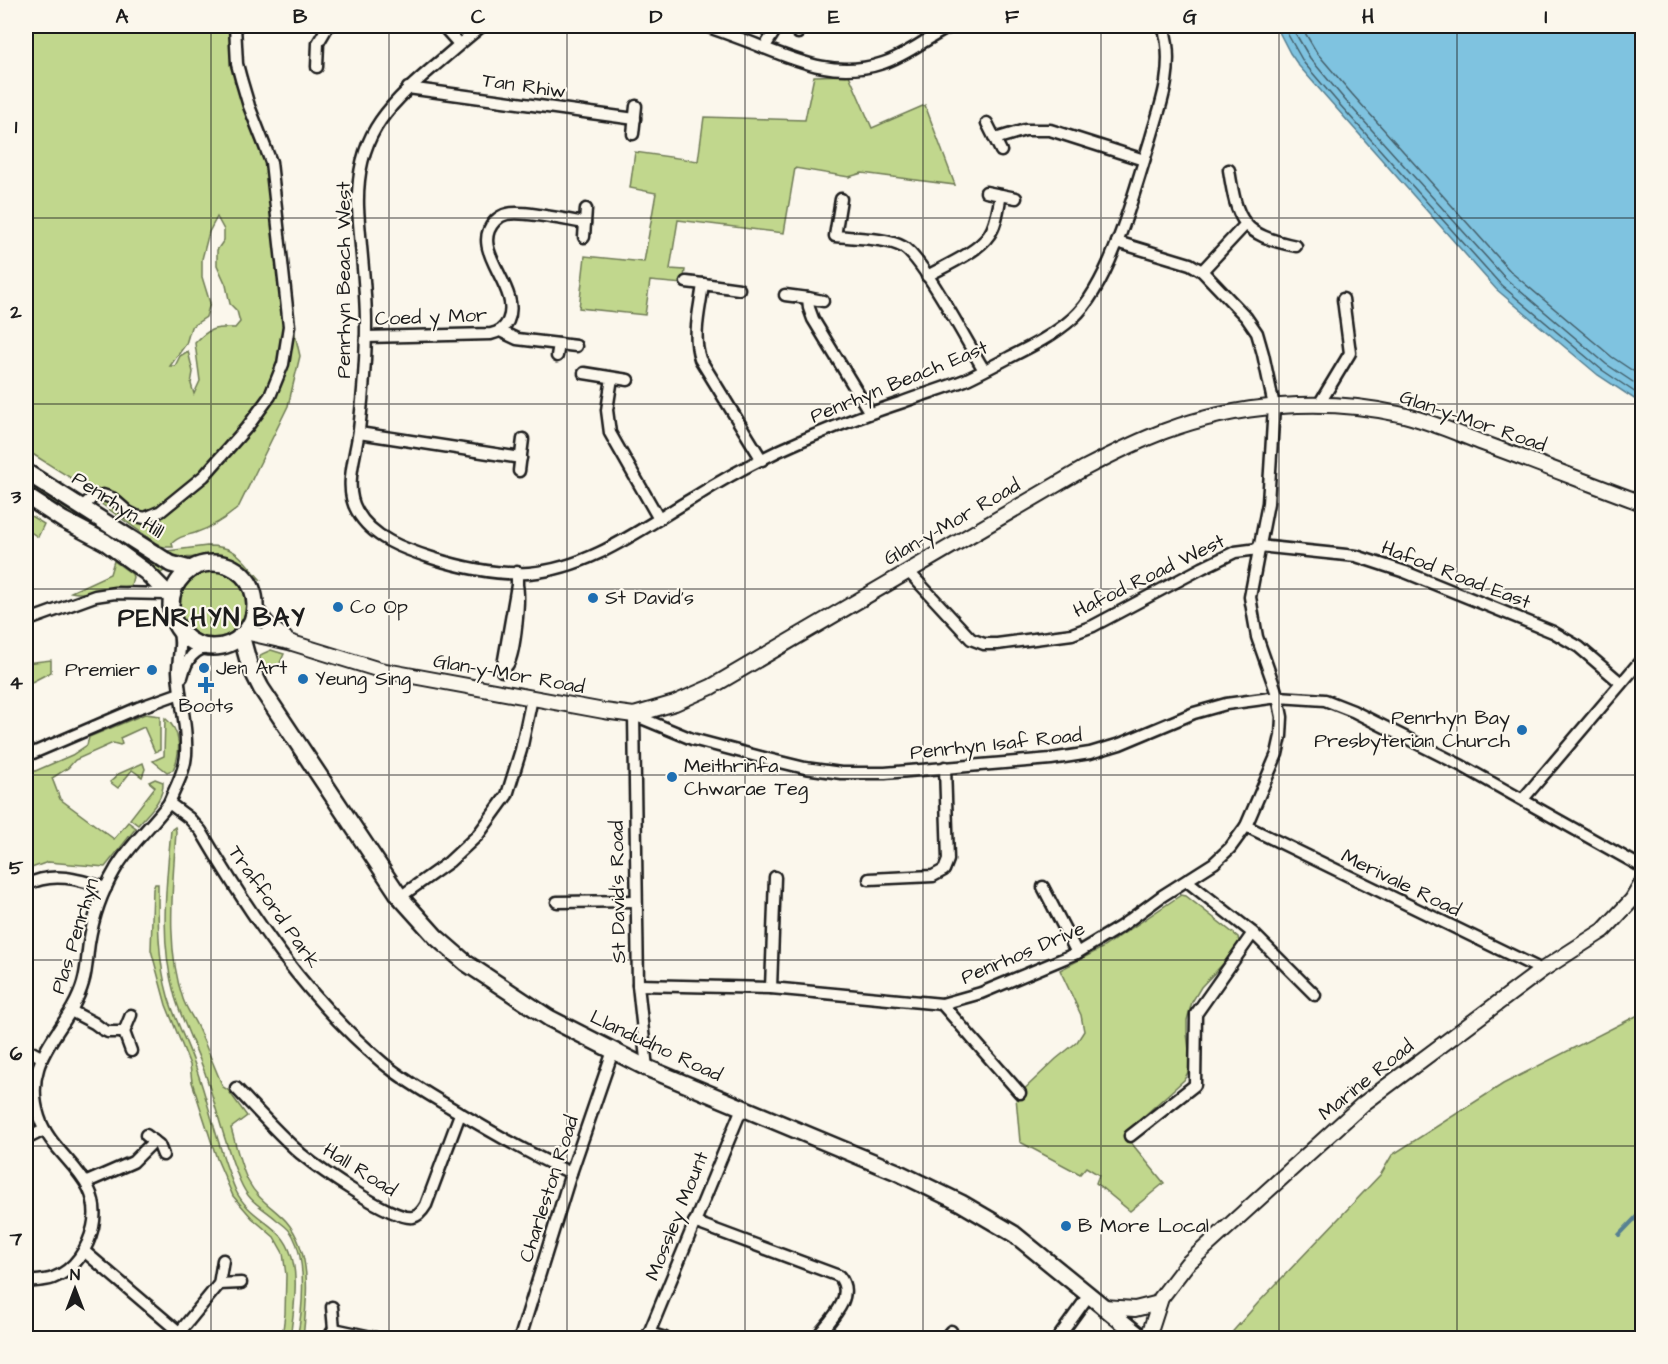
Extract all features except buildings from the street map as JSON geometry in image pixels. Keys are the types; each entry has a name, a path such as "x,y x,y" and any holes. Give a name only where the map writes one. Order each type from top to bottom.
{"main road":[{"name":"Penrhyn Hill","path":"26,472 171,564 190,569"},
{"name":"Penrhyn Hill","path":"26,496 63,520 105,542 146,572 169,596"},
{"path":"212,563 226,565 239,572 251,587 255,608 243,633 235,640 214,647 198,644 188,639 178,629 169,596 182,576 190,569 212,563"},
{"name":"Llandudno Road","path":"243,633 253,673"},
{"name":"Llandudno Road","path":"214,647 229,649 253,673 400,897 436,937 466,963 549,1018 647,1068 897,1172 962,1203 1014,1234 1142,1338"}],"street":[{"path":"82,507 93,497 104,495 112,498 136,516 145,518 161,512 204,476 248,426 270,396 283,364 289,326 271,162 249,106 237,64 235,26"},
{"path":"443,26 459,44"},
{"name":"Penrhyn Beach West","path":"483,26 408,88 382,117 365,152 361,167 358,205 366,337 359,433 351,477 351,493 354,506 361,518 389,542 462,568 517,572"},
{"path":"706,26 816,67 862,68 884,63 952,26"},
{"path":"764,48 778,26"},
{"name":"Penrhyn Beach East","path":"517,572 544,570 592,556 616,545 722,481 787,447 870,413 965,380 1042,341 1075,316 1086,304 1104,274 1144,160 1166,87 1168,40 1163,26"},
{"path":"312,27 326,29 318,43 317,67"},
{"name":"Tan Rhiw","path":"408,88 635,119"},
{"path":"633,135 636,106"},
{"path":"987,123 1001,151"},
{"path":"995,139 1025,130 1050,130 1144,160"},
{"path":"1229,170 1237,211 1245,225 1268,238 1296,246"},
{"path":"986,192 1016,198"},
{"path":"927,276 973,250 989,235 997,215 1000,195"},
{"path":"841,199 835,242 901,246 908,250 927,276 984,370"},
{"path":"584,237 586,209"},
{"name":"Coed y Mor","path":"366,337 490,334 500,331 506,325 512,304 488,250 490,226 498,218 507,214 585,223"},
{"path":"1117,242 1190,264 1202,271 1245,225"},
{"name":"Penrhos Drive","path":"638,985 771,988 942,1004 981,993 1077,953 1120,927 1162,896 1214,863 1230,848 1246,826 1277,754 1281,736 1282,717 1278,697 1257,637 1250,597 1268,503 1274,406 1257,333 1246,317 1202,271"},
{"path":"686,282 739,289"},
{"path":"703,284 696,335 700,359 762,460"},
{"path":"785,295 823,301"},
{"path":"808,298 813,319 870,413"},
{"path":"1318,406 1350,353 1342,299"},
{"name":"Coed y Mor","path":"500,331 517,339 576,346"},
{"path":"557,356 559,344"},
{"path":"584,373 628,380"},
{"path":"612,378 607,410 610,433 659,519"},
{"name":"Glan-y-Mor Road","path":"289,642 380,670 634,715 675,703 711,687 1083,469 1123,448 1167,430 1239,411 1274,406 1357,407 1400,414 1444,428 1642,503"},
{"path":"359,433 521,458"},
{"path":"519,471 524,439"},
{"name":"Hafod Road West","path":"908,571 971,639 984,644 997,644 1072,634 1235,552 1258,548"},
{"name":"Hafod Road East","path":"1258,548 1356,556 1405,572 1554,632 1579,646 1622,683"},
{"path":"141,594 146,584 146,572"},
{"path":"497,691 501,671 508,663 517,622 519,595 517,572"},
{"path":"26,621 95,596 115,593 169,596"},
{"path":"255,608 270,627 289,642"},
{"path":"169,803 182,773 186,756 178,663 181,642 178,629"},
{"path":"243,633 289,642"},
{"path":"180,689 188,658 197,650 214,647"},
{"path":"1523,799 1642,659"},
{"path":"26,756 180,689"},
{"name":"Penrhyn Isaf Road","path":"634,715 692,739 805,768 841,773 885,773 1051,759 1090,753 1120,744 1194,713 1226,704 1278,697 1324,700 1353,711 1523,799 1642,867"},
{"path":"400,897 449,862 478,835 507,795 521,750 532,698"},
{"name":"St David's Road","path":"634,715 638,985 647,1068"},
{"path":"876,882 933,876 944,870 948,860 945,767"},
{"name":"Plas Penrhyn","path":"84,1251 95,1213 93,1199 87,1182 44,1130 36,1096 41,1057 71,1011 83,984 92,929 115,869 169,803"},
{"name":"Trafford Park","path":"169,803 189,818 201,831 278,950 313,993 384,1064 420,1089 509,1142 572,1173"},
{"name":"Merivale Road","path":"1246,826 1542,970"},
{"path":"26,885 39,879 58,877 85,881 106,888"},
{"path":"771,988 776,877"},
{"path":"1187,881 1253,933 1315,995"},
{"name":"Marine Road","path":"1148,1338 1161,1298 1187,1264 1363,1104 1542,970 1604,930 1632,900 1642,883"},
{"path":"1043,886 1077,953"},
{"path":"557,902 635,901"},
{"path":"1130,1136 1195,1085 1196,1014 1253,933"},
{"path":"942,1004 1020,1093"},
{"path":"71,1011 108,1032 124,1032"},
{"path":"131,1015 124,1032 131,1051"},
{"path":"26,1049 41,1057"},
{"name":"Charleston Road","path":"520,1338 613,1051"},
{"name":"Hall Road","path":"236,1088 302,1154 379,1206 405,1217 420,1214 426,1205 460,1113"},
{"name":"Mossley Mount","path":"648,1336 742,1108"},
{"path":"26,1139 44,1130"},
{"path":"87,1182 134,1162 150,1138 159,1145 163,1155"},
{"path":"694,1222 839,1276 846,1289 845,1299 816,1338"},
{"path":"26,1282 53,1278 69,1268 84,1251 182,1336 219,1284 222,1260"},
{"path":"219,1284 241,1283"},
{"path":"1058,1338 1089,1294"},
{"path":"1103,1306 1135,1309 1159,1303"},
{"path":"332,1307 331,1334 376,1338"},
{"path":"648,1336 665,1338"}],"green space":[{"path":"26,26 231,26 265,154 284,325 279,360 272,385 260,404 209,463 169,500 153,510 136,512 115,493 89,488 26,450","holes":["217,217 224,230 224,240 217,250 217,265 226,285 230,304 237,311 240,322 235,328 217,328 209,331 195,343 200,381 194,394 191,384 193,372 188,351 180,356 175,366 170,366 186,344 191,327 206,317 210,303 202,277 202,259 209,232"]},
{"path":"849,75 872,128 925,105 955,185 862,173 849,177 795,168 784,233 678,220 670,269 685,270 683,284 650,281 645,315 579,308 585,256 644,262 656,193 630,188 635,152 698,161 704,117 805,120 814,76"},
{"path":"292,321 300,356 288,406 238,508 212,526 178,539 172,543 173,547 163,547 96,500 97,498 126,515 149,522 153,525 149,531 156,535 163,525 161,517 221,465 269,405"},
{"path":"26,479 164,571 161,573 157,571 114,539 26,484"},
{"path":"26,513 44,524 38,537 26,529"},
{"path":"207,546 232,551 243,559 260,579 228,558 189,558 167,551"},
{"path":"114,561 132,574 131,585 85,593 71,592 110,574"},
{"path":"213,572 225,575 236,582 243,593 246,605 243,617 236,628 225,635 213,638 201,635 190,628 183,617 180,605 183,593 190,582 201,575"},
{"path":"271,650 284,654 279,665 266,674 260,657"},
{"path":"51,660 51,672 26,685 26,663"},
{"path":"145,714 160,716 160,750 155,752 144,727 120,738 122,744 120,745 113,743 75,760 68,768 52,778 60,799 114,839 128,822 136,828 105,867 48,862 26,870 26,775 72,755 87,745 89,737"},
{"path":"165,718 175,729 178,743 176,763 173,770 167,772 153,761 164,756"},
{"path":"143,763 145,769 142,777 132,770 118,788 110,782 116,775"},
{"path":"155,779 163,782 161,794 138,825 130,819 155,787 149,782"},
{"path":"175,827 172,937 177,979 184,1002 200,1032 223,1087 228,1090 247,1116 231,1128 240,1162 248,1181 261,1198 286,1221 301,1247 306,1277 303,1338 297,1338 301,1314 302,1272 293,1236 290,1231 256,1204 240,1181 225,1141 205,1073 175,997 167,956 165,914 171,830"},
{"path":"155,884 158,884 160,956 168,996 192,1056 230,1175 245,1205 281,1236 292,1258 295,1286 290,1338 282,1338 286,1275 283,1253 274,1237 252,1218 233,1196 217,1159 192,1082 190,1065 166,1005 151,950"},
{"path":"1181,895 1186,896 1238,937 1240,946 1201,987 1192,1002 1187,1020 1191,1066 1184,1080 1124,1134 1164,1183 1130,1211 1096,1183 1099,1175 1086,1167 1080,1174 1020,1142 1016,1097 1077,1042 1084,1031 1081,1015 1060,970 1102,948"},
{"path":"1642,1013 1642,1338 1227,1338 1381,1174 1392,1155 1503,1084"}],"water":[{"path":"1276,26 1642,26 1642,404 1598,375 1496,289 1299,66"}],"waterway":[{"path":"1619,1235 1642,1211"}],"place":[{"name":"St David's","path":"593,598"},
{"name":"Co Op","path":"338,607"},
{"name":"Jen Art","path":"204,668"},
{"name":"Premier","path":"152,670"},
{"name":"Yeung Sing","path":"303,679"},
{"name":"Boots","path":"206,685"},
{"name":"Penrhyn Bay Presbyterian Church","path":"1522,730"},
{"name":"Meithrinfa Chwarae Teg","path":"672,777"},
{"name":"B More Local","path":"1066,1226"}],"district":[{"name":"PENRHYN BAY","path":"212,618"}]}
